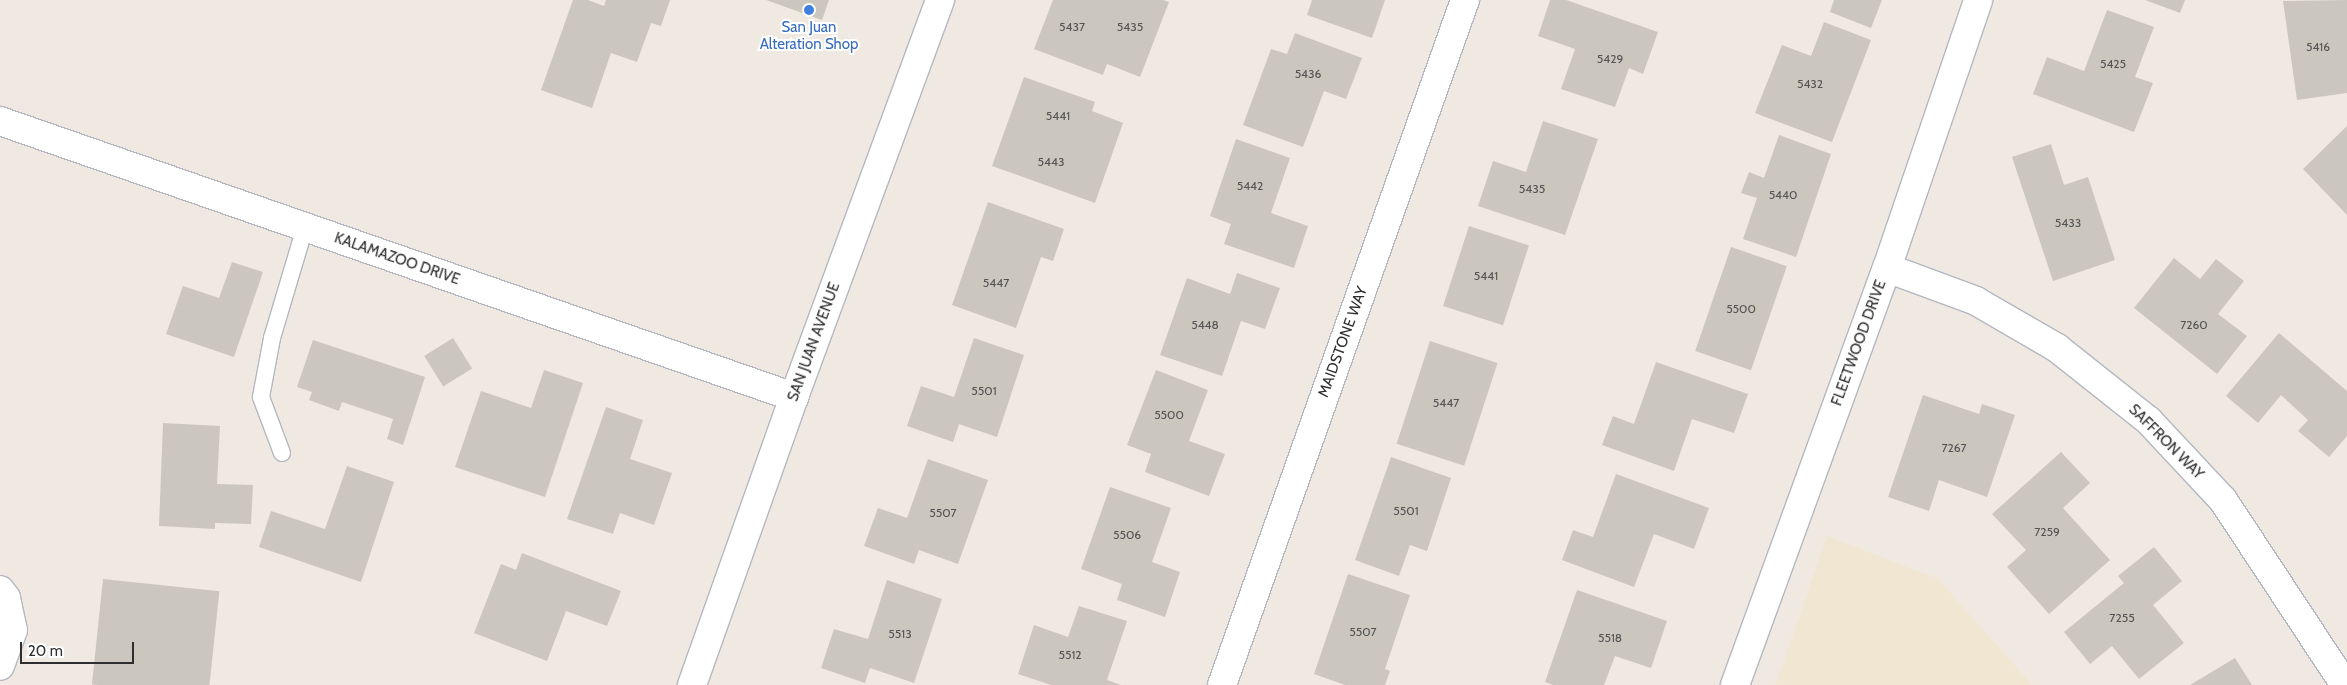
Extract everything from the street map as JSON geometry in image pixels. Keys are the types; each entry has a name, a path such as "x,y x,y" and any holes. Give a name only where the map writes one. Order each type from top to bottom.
{"street":[{"name":"SAN JUAN AVENUE","path":"692,685 794,397 940,0"},
{"name":"MAIDSTONE WAY","path":"1222,685 1465,0"},
{"name":"FLEETWOOD DRIVE","path":"1735,685 1886,268 1978,0"},
{"name":"KALAMAZOO DRIVE","path":"0,121 794,397"},
{"name":"SAFFRON WAY","path":"1886,268 1976,301 2057,348 2149,421 2223,500 2345,685"},
{"path":"0,590 6,598 13,630 0,666"}],"lane":[{"path":"282,453 261,397 272,338 305,227"}],"shaded area":[{"path":"1827,536 1938,579 2032,685 1776,685"}],"building":[{"path":"573,0 588,0 604,6 606,0 670,0 661,26 651,23 637,62 611,53 592,108 541,90"},
{"name":"San Juan Alteration Shop","path":"766,0 829,0 822,20"},
{"path":"1053,0 1163,0 1169,2 1140,77 1107,64 1103,75 1034,49"},
{"path":"1312,0 1385,0 1372,38 1307,15"},
{"path":"1550,0 1566,0 1658,32 1643,74 1629,68 1615,107 1561,89 1575,49 1538,36"},
{"path":"1834,0 1882,0 1871,28 1830,12"},
{"path":"2145,0 2185,0 2180,13"},
{"path":"2347,0 2347,93 2297,100 2283,1"},
{"path":"2107,10 2154,27 2135,77 2153,83 2134,132 2033,94 2047,57 2084,71"},
{"path":"1824,22 1871,40 1832,142 1755,113 1782,45 1811,56"},
{"path":"1295,33 1362,58 1346,99 1324,91 1303,147 1243,125 1271,49 1287,54"},
{"path":"1024,77 1095,102 1092,111 1123,123 1095,203 992,166"},
{"path":"1543,121 1598,139 1565,235 1478,206 1493,161 1526,172"},
{"path":"2347,126 2347,215 2303,169"},
{"path":"1779,135 1831,154 1796,257 1743,239 1757,198 1741,193 1749,172 1764,178"},
{"path":"1236,139 1290,158 1271,213 1308,226 1294,268 1224,244 1231,224 1210,216"},
{"path":"2051,144 2064,185 2088,177 2115,260 2053,281 2012,157"},
{"path":"988,202 1064,229 1053,261 1041,257 1016,328 952,305"},
{"path":"1469,226 1529,245 1503,325 1443,306"},
{"path":"1731,247 1787,266 1751,370 1695,351"},
{"path":"2174,258 2200,279 2216,259 2244,281 2218,314 2247,336 2217,374 2134,308"},
{"path":"232,262 263,272 234,357 166,334 183,286 219,298"},
{"path":"1237,273 1280,288 1265,329 1241,321 1222,376 1160,355 1187,278 1230,294"},
{"path":"2279,333 2347,391 2347,436 2329,457 2298,431 2308,420 2281,395 2258,423 2226,396"},
{"path":"453,338 472,369 443,387 424,356"},
{"path":"974,338 1024,355 997,437 959,424 953,442 907,426 921,386 954,397"},
{"path":"313,340 425,377 403,445 387,439 393,419 342,402 339,411 309,400 312,392 297,387"},
{"path":"1430,341 1498,363 1464,466 1397,444"},
{"path":"1656,362 1748,394 1734,433 1692,419 1674,471 1602,445 1613,416 1634,424"},
{"path":"544,370 583,383 545,497 455,467 481,391 531,408"},
{"path":"1156,370 1208,390 1189,441 1225,454 1209,496 1145,472 1151,454 1127,445"},
{"path":"1923,395 1979,414 1982,404 2015,415 1987,497 1939,480 1929,511 1888,497"},
{"path":"606,407 643,420 630,459 672,473 654,525 620,513 613,534 567,519"},
{"path":"163,423 220,426 217,484 253,485 251,524 215,523 215,529 159,526"},
{"path":"2061,452 2090,483 2063,508 2110,560 2049,614 2007,567 2026,550 1992,514"},
{"path":"1391,457 1451,478 1427,551 1410,545 1399,576 1355,560"},
{"path":"928,459 988,480 958,564 919,550 914,564 864,546 878,508 907,518"},
{"path":"347,466 394,482 361,582 259,547 271,511 325,529"},
{"path":"1616,474 1709,508 1694,549 1654,534 1634,587 1562,560 1573,530 1593,537"},
{"path":"1110,487 1171,508 1152,562 1180,572 1165,617 1117,600 1122,584 1081,569"},
{"path":"2154,547 2182,581 2153,605 2184,643 2139,679 2112,646 2090,664 2064,632 2124,583 2118,576"},
{"path":"522,553 621,591 607,626 566,611 547,661 474,633 501,564 516,570"},
{"path":"1348,574 1410,595 1385,669 1390,671 1385,685 1345,685 1314,674"},
{"path":"103,579 219,591 210,685 92,684"},
{"path":"887,580 942,599 914,683 870,668 865,683 821,668 834,629 868,639"},
{"path":"1577,590 1667,621 1651,668 1615,656 1604,685 1553,685 1545,682"},
{"path":"1079,606 1127,621 1107,680 1121,685 1051,685 1018,674 1034,625 1068,637"},
{"path":"2235,658 2252,685 2190,685"}],"place":[{"name":"San Juan Alteration Shop","path":"809,10"}]}
